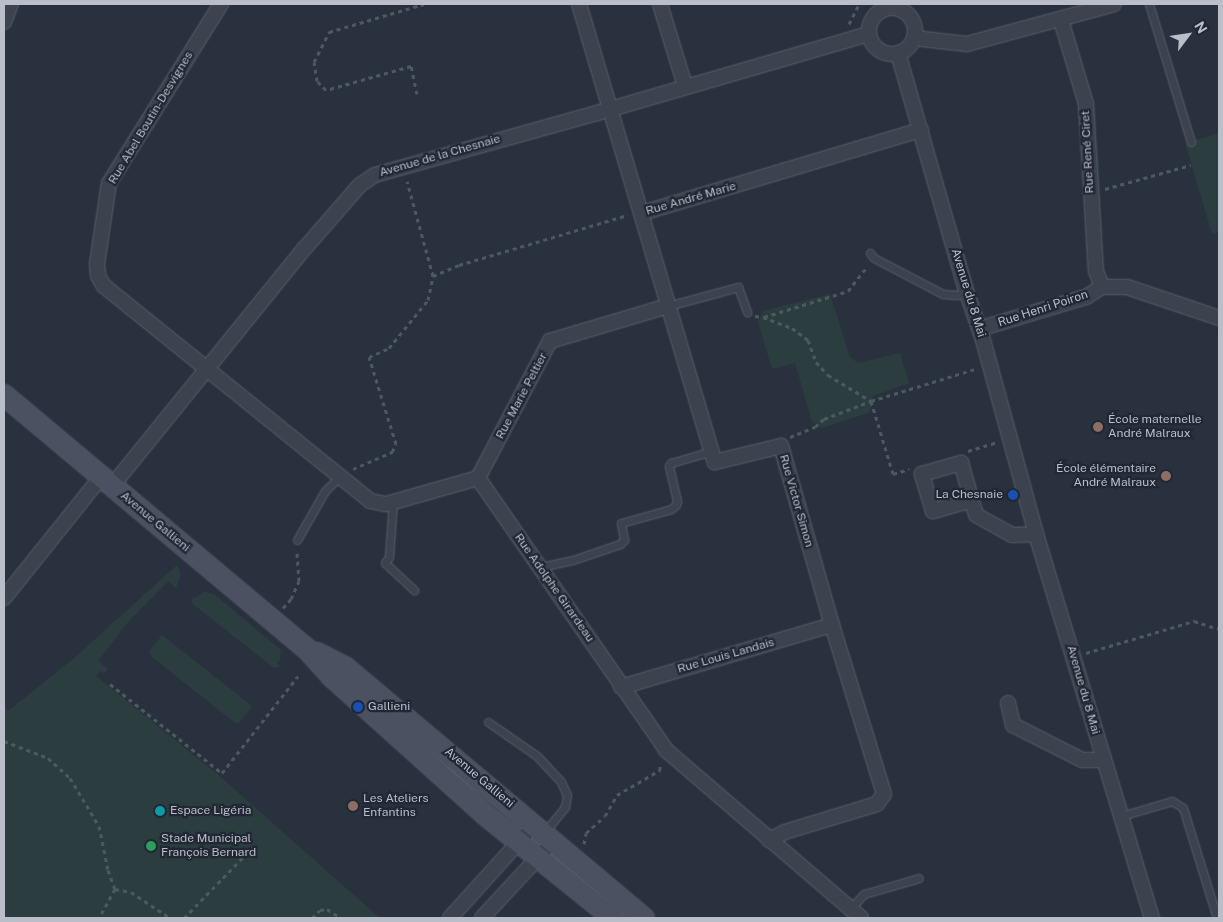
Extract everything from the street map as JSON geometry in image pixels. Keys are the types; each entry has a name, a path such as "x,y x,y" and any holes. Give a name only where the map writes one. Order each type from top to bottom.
{"main road":[{"name":"Avenue Gallieni","path":"4,396 306,648 331,676 538,859 613,918"},
{"name":"Avenue Gallieni","path":"306,648 346,668 644,918"}],"street":[{"path":"4,22 12,4"},
{"name":"Rue Abel Boutin-Desvignes","path":"207,369 104,286 98,276 97,264 109,183 221,4"},
{"path":"579,4 712,451"},
{"path":"660,4 685,86"},
{"path":"914,38 967,44 1061,20 1114,4"},
{"path":"907,8 913,24 914,38 909,46 898,53 882,52 873,44 870,34 871,23 880,12 907,8"},
{"name":"Rue René Ciret","path":"1061,20 1086,104 1096,271 1102,287"},
{"name":"Avenue de la Chesnaie","path":"4,598 207,369 305,248 360,186 375,175 870,34"},
{"name":"Avenue du 8 Mai","path":"898,53 979,329 1036,534 1152,918"},
{"name":"Rue André Marie","path":"642,213 921,130"},
{"name":"Rue Henri Poiron","path":"979,329 1086,298 1102,287 1127,287 1219,318"},
{"name":"Rue Marie Peltier","path":"478,478 550,341 668,306"},
{"path":"207,369 370,501 386,504 478,478"},
{"name":"Rue Victor Simon","path":"712,451 715,462 780,446 884,794 877,804 785,832 769,840"},
{"name":"Rue Adolphe Girardeau","path":"478,478 666,750 861,918"},
{"path":"972,500 976,515 1012,535 1036,534"},
{"name":"Rue Louis Landais","path":"621,687 832,625"},
{"path":"1008,703 1013,725 1082,760 1104,760"},
{"path":"450,918 519,842 544,833"},
{"path":"482,918 538,859 544,833"}],"lane":[{"path":"1149,4 1191,142"},
{"path":"872,255 943,294 957,295 967,293"},
{"path":"668,306 738,287 747,312"},
{"path":"539,567 573,560 620,544 624,540 621,523 671,509 676,505 677,501 669,466 671,463 712,451"},
{"path":"297,540 325,491 340,476"},
{"path":"393,502 389,557 385,563 414,590"},
{"path":"488,722 537,756 561,782 566,795 565,807 544,833"},
{"path":"1121,816 1172,801 1183,808 1217,918"},
{"path":"850,909 864,894 919,878"}],"path":[{"path":"417,94 411,66 326,90 317,81 314,62 329,32 424,4"},
{"path":"847,30 859,4"},
{"path":"1090,194 1191,165"},
{"path":"340,476 392,452 396,444 369,357 390,348 402,335 428,300 433,276 403,166"},
{"name":"Rue André Marie","path":"433,276 459,265 609,220 642,213"},
{"path":"763,317 848,291 872,255"},
{"path":"747,312 750,316 763,317 792,328 808,340 816,362 828,375 872,401 893,474 912,468"},
{"path":"780,446 793,434 815,427 824,419 872,401 989,365"},
{"path":"966,451 999,441"},
{"path":"283,608 291,599 299,581 297,540"},
{"path":"1074,657 1194,621 1219,628"},
{"path":"110,684 222,773 298,676"},
{"path":"4,740 48,758 70,778 99,826 108,870 115,889 99,918"},
{"path":"584,845 586,833 605,816 617,795 660,770 660,765 674,757"},
{"path":"184,918 254,846"},
{"path":"115,889 131,892 170,918"},
{"path":"313,916 327,909 341,918"},
{"path":"313,916 318,918"}],"shaded area":[{"path":"1219,133 1219,232 1212,234 1185,143"},
{"path":"830,294 850,357 858,363 900,353 909,383 873,396 870,412 822,428 812,422 795,363 772,369 758,322 763,311"},
{"name":"Stade Municipal François Bernard","path":"177,565 181,575 176,588 168,581 128,622 98,661 108,669 104,674 100,671 96,676 216,773 380,918 4,918 4,706 8,711 74,658"},
{"path":"204,591 215,595 281,650 280,660 277,663 280,666 274,668 194,605 192,602 193,596 196,598"},
{"path":"162,635 251,705 252,707 239,723 235,723 152,657 149,652"}],"place":[{"name":"École maternelle André Malraux","path":"1098,427"},
{"name":"École élémentaire André Malraux","path":"1166,476"},
{"name":"La Chesnaie","path":"1013,495"},
{"name":"Gallieni","path":"358,707"},
{"name":"Les Ateliers Enfantins","path":"353,806"},
{"name":"Espace Ligéria","path":"160,811"},
{"name":"Stade Municipal François Bernard","path":"151,846"}]}
